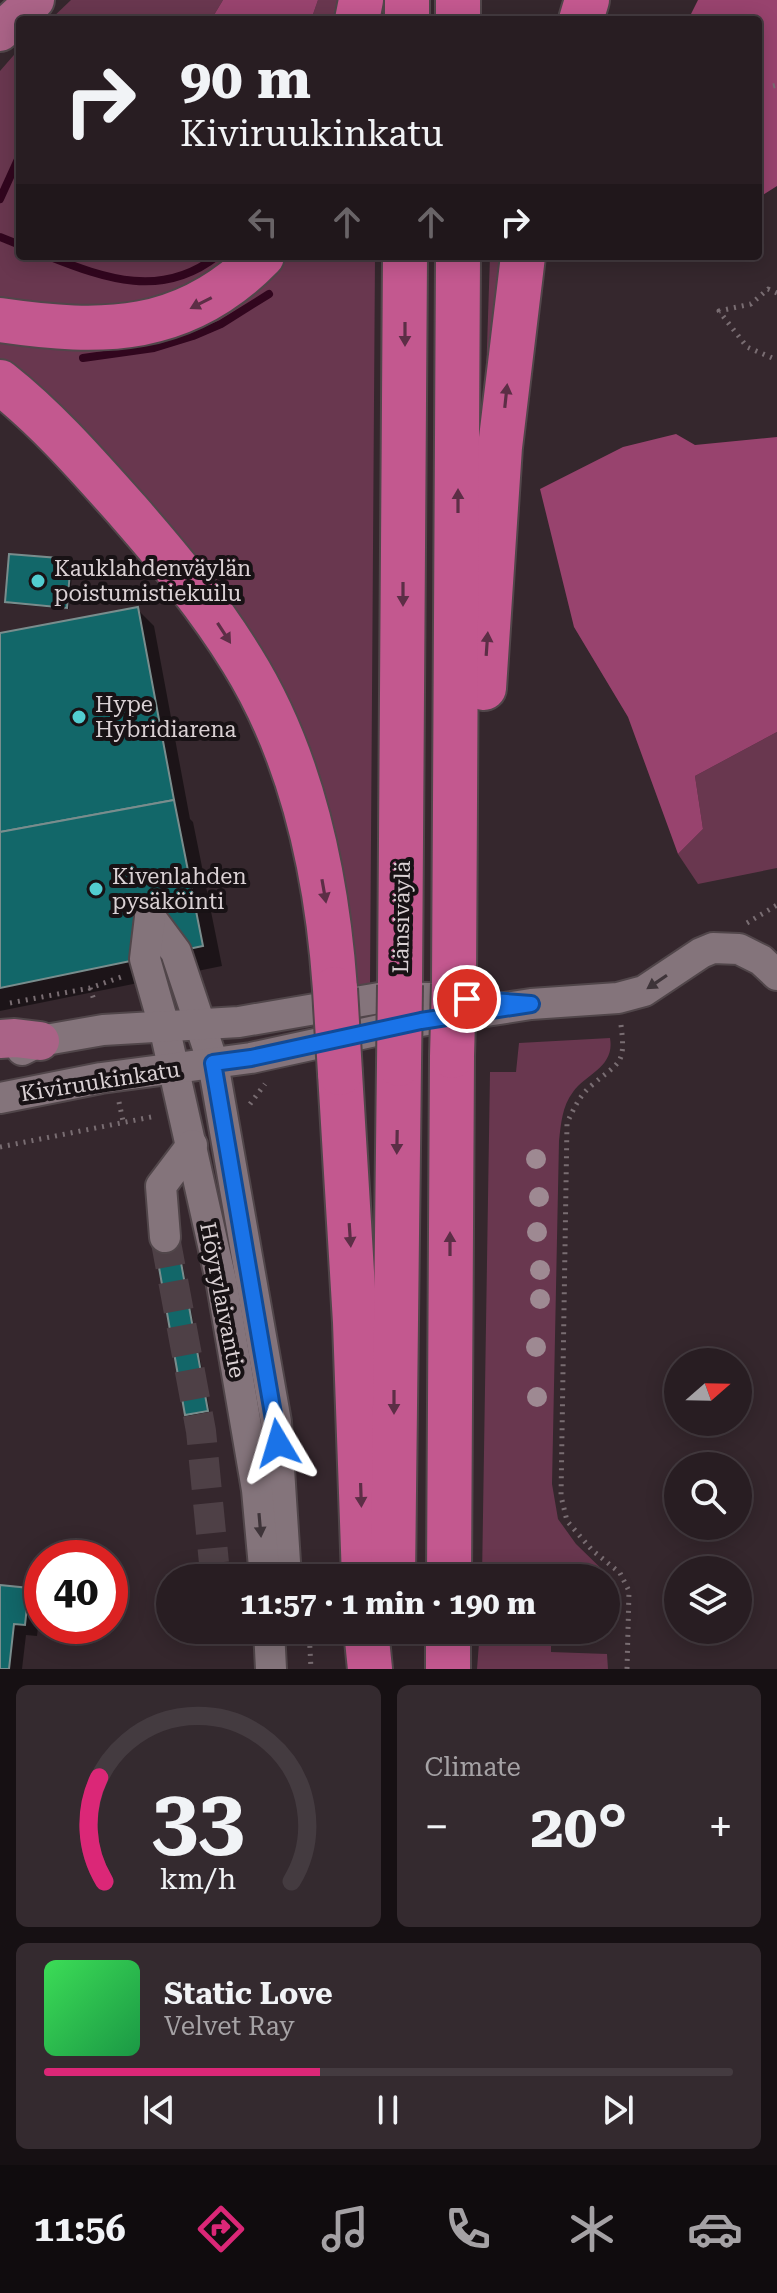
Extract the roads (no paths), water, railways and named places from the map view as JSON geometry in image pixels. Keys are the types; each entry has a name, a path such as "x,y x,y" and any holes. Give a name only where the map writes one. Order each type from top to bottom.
{"highway":[{"path":"0,320 94,328 160,321 198,306 225,290 258,260"},
{"name":"Länsiväylä","path":"393,1564 405,260"},
{"path":"449,1564 458,260"},
{"path":"456,831 480,741 500,447 523,260"},
{"path":"9,394 68,442 161,548 204,603 243,662 284,743 308,815 331,937 335,989 355,1322 364,1564"}],"main road":[{"path":"18,16 35,0"},
{"path":"0,32 16,17"},
{"path":"0,1039 40,1041"}],"street":[{"name":"Höyrylaivantie","path":"264,1564 257,1490 222,1285 164,1026 145,959 150,917 176,952 213,1063 276,1422 285,1564"},
{"name":"Kiviruukinkatu","path":"0,1098 101,1078 251,1058 421,1021 531,1004 618,998 644,991 713,948 739,949 761,960 777,975"},
{"name":"Kiviruukinkatu","path":"0,1056 17,1053 40,1041 103,1030 239,1022 385,997 436,996 531,1004"},
{"path":"165,1237 161,1186 192,1145"}],"waterway":[{"path":"0,199 16,164"},
{"path":"0,237 16,243"},
{"path":"59,260 91,272 134,281 176,277 211,260"},
{"path":"83,358 154,348 193,336 221,324 269,294"}],"tunnel":[{"path":"165,1237 201,1431 214,1563"}],"place":[{"name":"Kauklahdenväylän poistumistiekuilu","path":"38,581"},
{"name":"Hype Hybridiarena","path":"79,717"},
{"name":"Kivenlahden pysäköinti","path":"96,889"}]}
